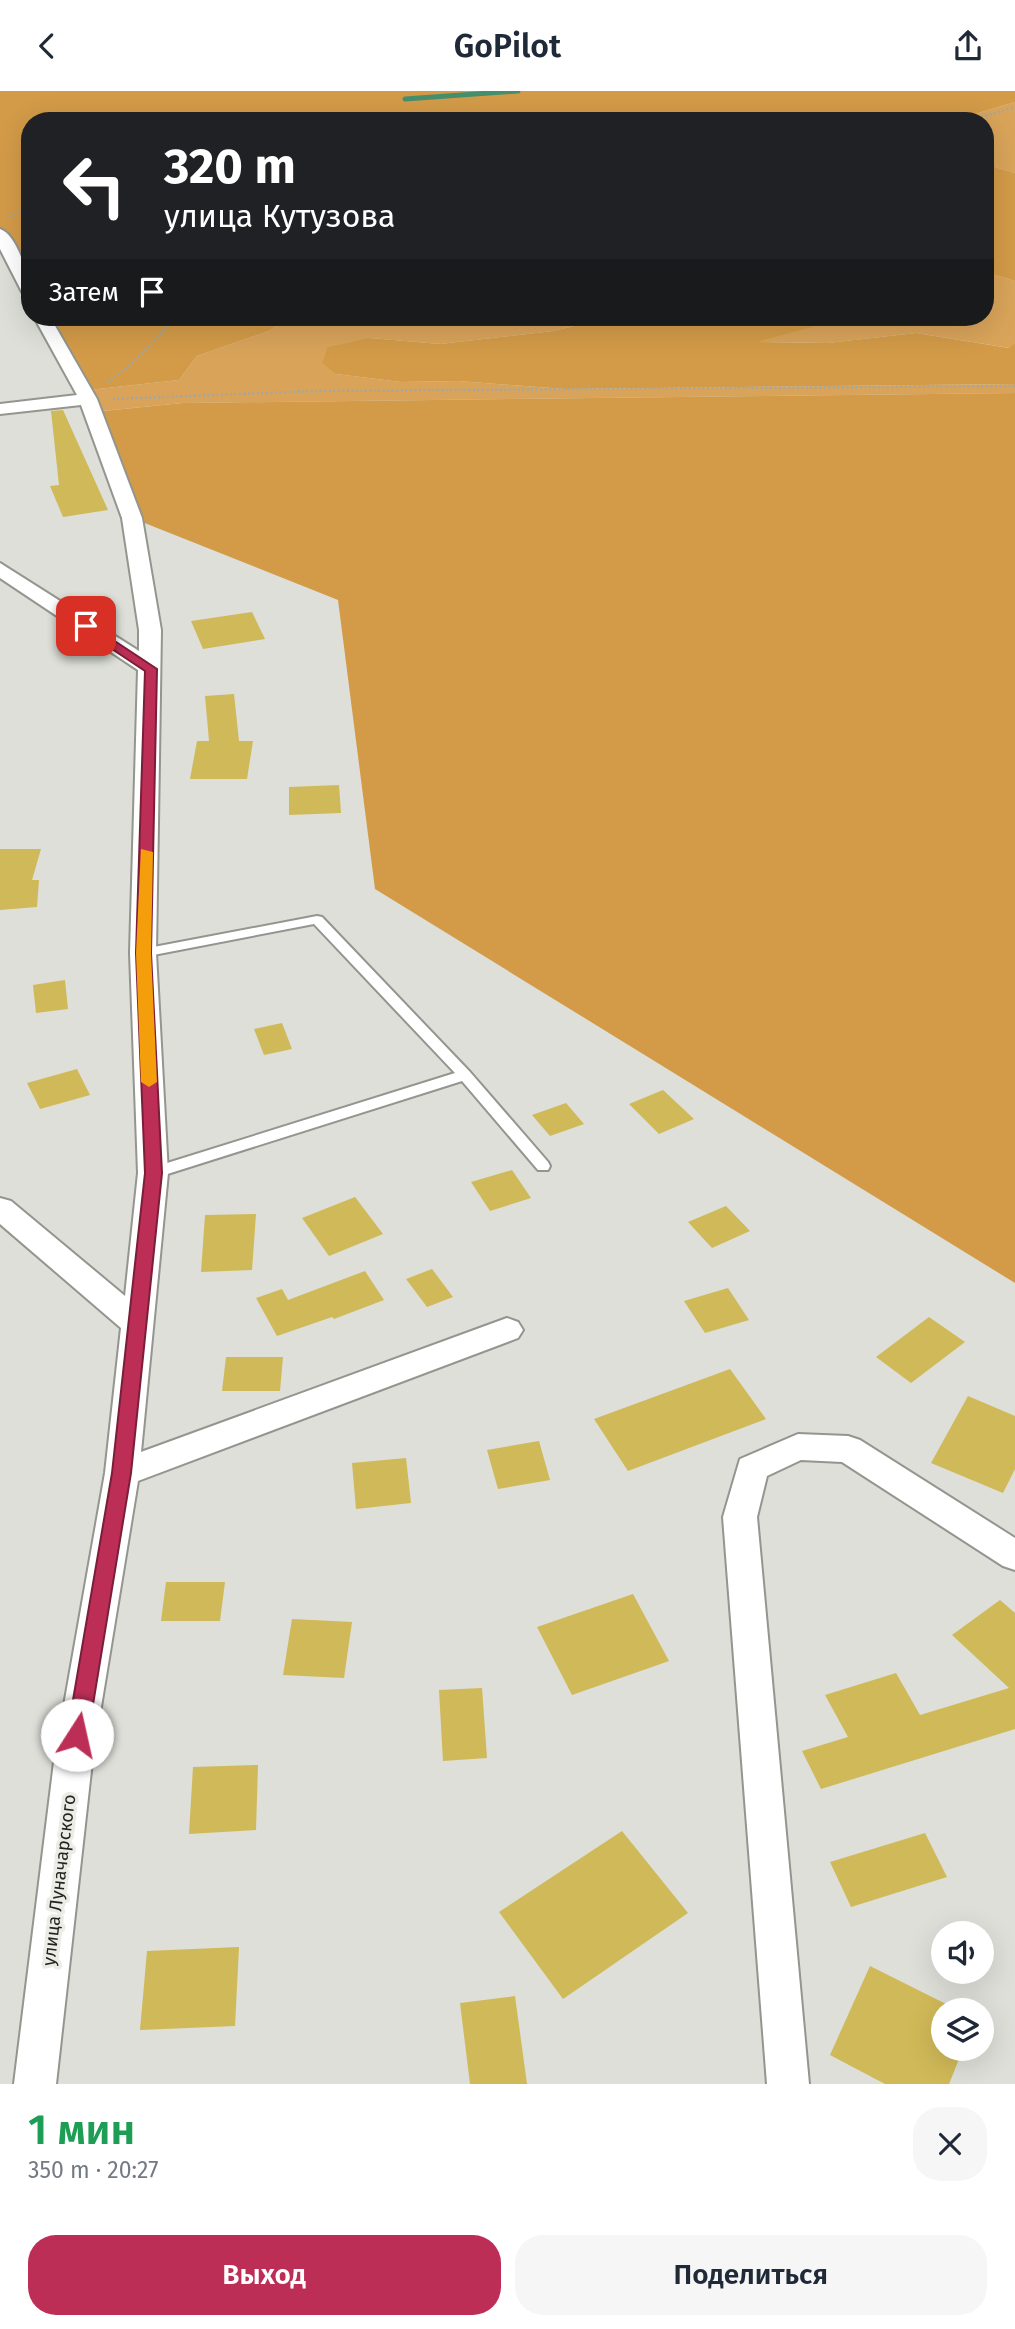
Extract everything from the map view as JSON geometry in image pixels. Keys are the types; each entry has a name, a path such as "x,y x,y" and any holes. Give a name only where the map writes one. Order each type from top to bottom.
{"street":[{"path":"0,234 21,275"},
{"name":"улица Луначарского","path":"35,2084 73,1762 122,1473 153,1173 144,953 150,630 132,518 88,399 47,326"},
{"path":"0,409 88,399"},
{"path":"0,569 151,669"},
{"path":"0,1208 139,1326"},
{"path":"122,1473 507,1330"},
{"path":"788,2084 740,1517 752,1468 798,1447 848,1449 1015,1556"}],"lane":[{"path":"144,953 317,920 465,1075 543,1166"},
{"path":"153,1173 465,1075"}],"path":[{"path":"994,113 1015,107"},
{"path":"0,222 21,210"},
{"path":"88,399 136,360 168,326"},
{"path":"88,399 315,391 1015,386"}],"shaded area":[{"path":"0,91 1015,91 1015,102 982,112 21,112 21,275 0,234"},
{"path":"1015,102 1015,173 994,167 994,112 982,112"},
{"path":"994,167 1015,173 1015,281 994,275"},
{"path":"994,275 1015,281 1015,343 1010,348 916,333 828,343 753,342 811,326 994,326"},
{"path":"47,326 276,326 269,331 197,356 179,380 80,391"},
{"path":"276,326 574,326 553,331 440,344 370,338 336,374 401,382 458,381 565,389 1015,384 1015,393 183,403 92,412 80,391 179,380 197,356 269,331"},
{"path":"574,326 815,326 757,342 828,343 916,333 1009,348 1015,343 1015,384 565,389 458,381 401,382 336,374 322,363 328,347 370,338 440,344 553,331"},
{"path":"1015,393 1015,1283 375,889 338,600 132,518 93,412 183,403"}],"building":[{"path":"63,410 108,510 63,517 50,486 59,485 51,411"},
{"path":"252,612 265,639 203,649 191,621"},
{"path":"234,694 239,741 253,741 247,779 190,779 197,741 209,741 205,696"},
{"path":"339,785 341,813 289,815 289,787"},
{"path":"0,849 41,849 32,880 39,880 37,907 0,910"},
{"path":"65,980 68,1009 36,1013 33,985"},
{"path":"282,1023 292,1049 264,1055 254,1029"},
{"path":"77,1069 90,1095 40,1109 27,1083"},
{"path":"663,1090 694,1119 659,1134 629,1104"},
{"path":"566,1103 584,1124 550,1136 532,1115"},
{"path":"512,1170 531,1198 490,1211 471,1182"},
{"path":"355,1197 383,1234 329,1256 302,1218"},
{"path":"726,1206 750,1231 712,1248 688,1222"},
{"path":"256,1214 252,1270 201,1272 205,1215"},
{"path":"432,1269 453,1297 427,1307 406,1279"},
{"path":"365,1271 384,1300 277,1336 256,1298 282,1289 288,1300"},
{"path":"728,1288 749,1320 705,1333 684,1301"},
{"path":"929,1317 965,1342 911,1383 876,1357"},
{"path":"226,1357 283,1357 280,1391 222,1391"},
{"path":"730,1369 766,1419 628,1471 594,1419"},
{"path":"968,1396 1015,1416 1015,1469 1003,1493 931,1463"},
{"path":"539,1441 550,1480 498,1489 487,1450"},
{"path":"406,1458 411,1503 356,1509 352,1463"},
{"path":"166,1582 225,1582 220,1621 161,1621"},
{"path":"633,1594 669,1661 572,1695 537,1627"},
{"path":"1000,1600 1015,1613 1015,1729 821,1789 802,1751 848,1737 825,1695 896,1673 920,1715 1009,1688 952,1635"},
{"path":"292,1619 352,1622 344,1678 283,1675"},
{"path":"482,1688 487,1758 443,1761 439,1690"},
{"path":"258,1765 256,1830 189,1834 193,1767"},
{"path":"622,1831 688,1913 563,1999 499,1912"},
{"path":"925,1833 947,1877 851,1907 830,1862"},
{"path":"239,1947 235,2026 140,2030 147,1951"},
{"path":"870,1966 934,1998 931,1998 931,2061 958,2061 949,2084 885,2084 830,2055"},
{"path":"515,1996 527,2084 470,2084 460,2003"}],"waterway":[{"path":"405,99 518,91"}],"slow traffic":[{"path":"146,852 144,953 149,1082"}],"route":[{"path":"77,1735 122,1473 153,1173 144,953 151,669 86,626"}]}
